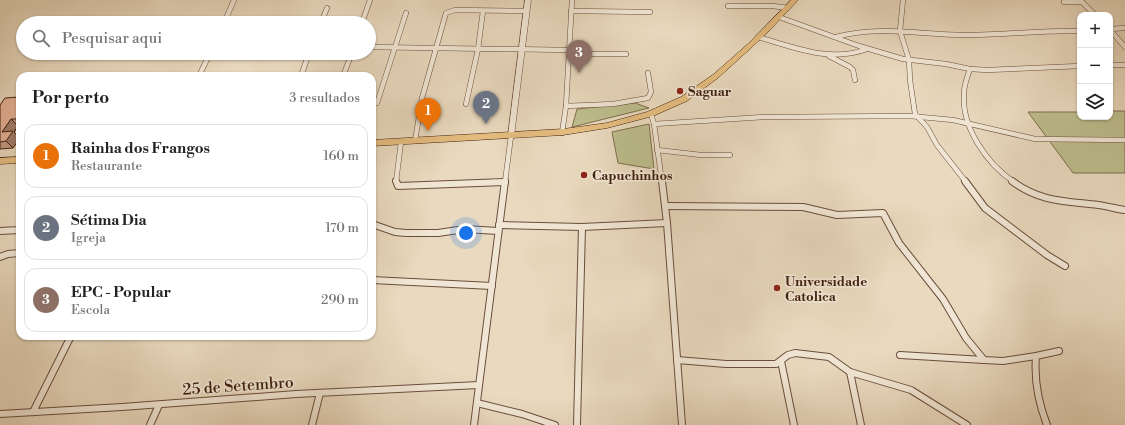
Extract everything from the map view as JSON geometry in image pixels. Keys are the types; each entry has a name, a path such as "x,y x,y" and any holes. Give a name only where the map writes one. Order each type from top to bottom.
{"main road":[{"path":"376,143 562,133 605,126 651,114 672,106 690,96 714,77 758,37 795,0"},
{"path":"0,161 16,160"}],"street":[{"path":"227,16 234,0"},
{"path":"364,16 370,0"},
{"path":"474,425 528,0"},
{"path":"562,133 566,106 572,0"},
{"path":"903,0 900,31 909,60 909,73 914,109 918,117 923,121 937,145 985,208 1047,255 1065,266"},
{"path":"1064,2 1081,1 1092,12"},
{"path":"728,6 772,6 788,8"},
{"path":"324,16 327,8"},
{"path":"414,141 422,98 446,13 450,11 482,10 526,11"},
{"path":"466,104 478,49 482,10"},
{"path":"572,11 650,12"},
{"path":"377,103 406,13"},
{"path":"779,17 868,49 909,60 946,64 970,69 1060,68 1077,66"},
{"path":"1113,30 1125,28"},
{"path":"836,37 852,32 900,31 966,35 1043,30 1077,31"},
{"path":"1113,34 1125,47"},
{"path":"758,37 840,56 868,49"},
{"path":"376,47 568,50 585,54 626,54"},
{"path":"824,53 850,67 853,70 855,80"},
{"path":"201,72 207,60"},
{"path":"302,72 307,60"},
{"path":"345,72 349,60"},
{"path":"1113,65 1125,65"},
{"path":"970,69 964,81 962,101 969,123 978,142 997,171 1028,191 1058,201 1125,210"},
{"path":"566,106 613,104 648,98 651,92 648,73"},
{"path":"651,114 654,124 667,223 682,425"},
{"path":"654,124 764,117 918,117 953,120 1036,139 1125,140"},
{"path":"401,142 396,182 398,186 505,182"},
{"path":"657,150 701,155 730,155"},
{"path":"665,206 803,207 837,214 882,213 900,243 943,299 966,338 984,360"},
{"path":"376,225 395,232 438,233 464,229 582,227 667,223"},
{"path":"577,425 582,227"},
{"path":"0,231 16,230"},
{"path":"0,257 8,254 16,254"},
{"path":"376,280 492,286"},
{"path":"33,412 69,340"},
{"path":"900,355 1003,361 1059,351"},
{"path":"677,360 726,364 776,364 788,355 795,353 820,354 829,357 850,372 911,390 967,425"},
{"path":"1036,356 1034,385 1039,406 1047,425"},
{"path":"781,361 794,425"},
{"path":"850,372 861,425"},
{"name":"25 de Setembro","path":"0,414 159,405 320,393 479,385"},
{"path":"312,425 320,393"},
{"path":"477,403 522,414 555,425"},
{"path":"150,425 159,405"}],"green space":[{"path":"635,103 649,108 572,127 577,109"},
{"path":"1113,111 1125,111 1125,173 1073,173 1028,112 1077,112 1077,120 1113,120"},
{"path":"649,124 654,169 618,163 612,132"}],"building":[{"path":"16,97 16,119 11,119 2,132 13,131 6,141 0,142 0,105 5,98"}],"place":[{"name":"EPC - Popular","path":"579,73"},
{"name":"Saguar","path":"680,91"},
{"name":"Sétima Dia","path":"486,124"},
{"name":"Rainha dos Frangos","path":"428,131"},
{"name":"Capuchinhos","path":"584,175"},
{"name":"Universidade Catolica","path":"777,288"}]}
